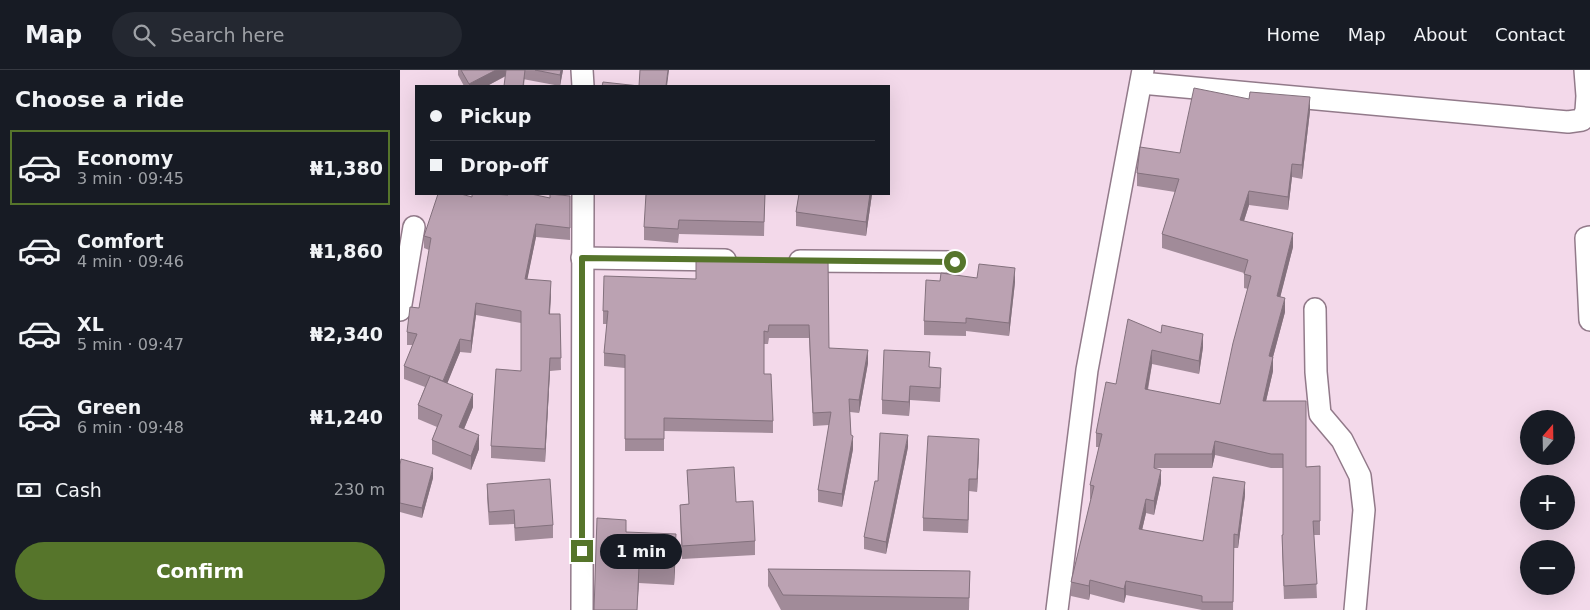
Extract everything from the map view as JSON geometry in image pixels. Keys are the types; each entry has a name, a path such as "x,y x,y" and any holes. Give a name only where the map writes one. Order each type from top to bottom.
{"street":[{"path":"582,70 583,85"},
{"path":"1057,610 1087,370 1142,76 1568,122 1582,120 1586,110 1585,70"},
{"path":"582,610 583,195"},
{"path":"400,310 414,227"},
{"path":"1590,237 1586,238 1590,320"},
{"path":"582,258 749,260"},
{"path":"778,260 955,262"},
{"path":"1315,309 1316,372 1320,414 1342,440 1360,476 1364,510 1355,610"}],"building":[{"path":"461,70 496,70 469,84"},
{"path":"506,70 525,70 523,85 504,85"},
{"path":"535,70 561,70 560,75"},
{"path":"640,70 668,70 666,85 639,85"},
{"path":"603,82 630,85 602,85"},
{"path":"1194,88 1249,99 1250,92 1310,97 1302,165 1292,164 1288,197 1249,191 1240,220 1293,233 1277,296 1285,298 1269,356 1273,357 1263,401 1306,401 1306,467 1320,466 1320,521 1313,521 1317,584 1284,586 1282,535 1283,454 1271,454 1215,441 1212,454 1155,454 1154,468 1161,470 1154,501 1146,499 1139,529 1203,541 1213,477 1245,482 1238,535 1234,534 1233,602 1202,602 1202,596 1126,581 1124,589 1090,580 1089,586 1071,582 1094,486 1090,485 1102,434 1096,433 1106,382 1116,384 1128,319 1161,333 1162,325 1203,334 1199,361 1152,350 1145,389 1220,404 1233,343 1251,276 1244,274 1248,260 1162,234 1179,179 1137,173 1140,147 1180,153"},
{"path":"438,195 465,195 472,197 472,195 536,195 550,198 550,195 570,196 570,228 536,224 525,279 551,281 549,314 560,314 561,358 550,358 545,449 491,446 496,369 521,371 521,311 476,303 471,341 460,339 443,381 404,366 417,334 407,332 410,307 419,308 431,238 424,236"},
{"path":"646,195 765,195 764,222 679,220 678,229 644,227"},
{"path":"799,195 870,195 866,222 796,212"},
{"path":"696,259 828,260 829,348 868,350 859,400 849,399 851,435 853,436 842,494 818,490 831,412 813,413 809,325 769,325 768,332 764,331 764,374 771,374 773,421 664,418 664,439 625,439 625,355 604,353 608,311 603,311 604,276 696,279"},
{"path":"979,264 1015,268 1009,323 966,318 966,323 924,321 926,280 940,281 941,273 977,278"},
{"path":"884,350 930,352 929,367 941,368 940,388 910,386 909,402 882,400"},
{"path":"430,376 473,394 459,427 479,435 471,456 432,440 442,415 418,405"},
{"path":"880,433 908,435 886,542 864,537 875,481 878,481"},
{"path":"928,436 979,439 977,479 969,479 968,520 923,518"},
{"path":"401,459 433,468 422,508 400,503"},
{"path":"734,467 736,502 753,501 755,541 682,546 680,505 689,504 687,470"},
{"path":"550,479 553,525 515,528 514,510 489,512 487,484"},
{"path":"597,518 626,520 626,532 676,534 674,567 639,566 637,610 594,610"},
{"path":"768,569 970,571 969,598 783,595"}],"route":[{"path":"582,551 582,258 955,262"}]}
